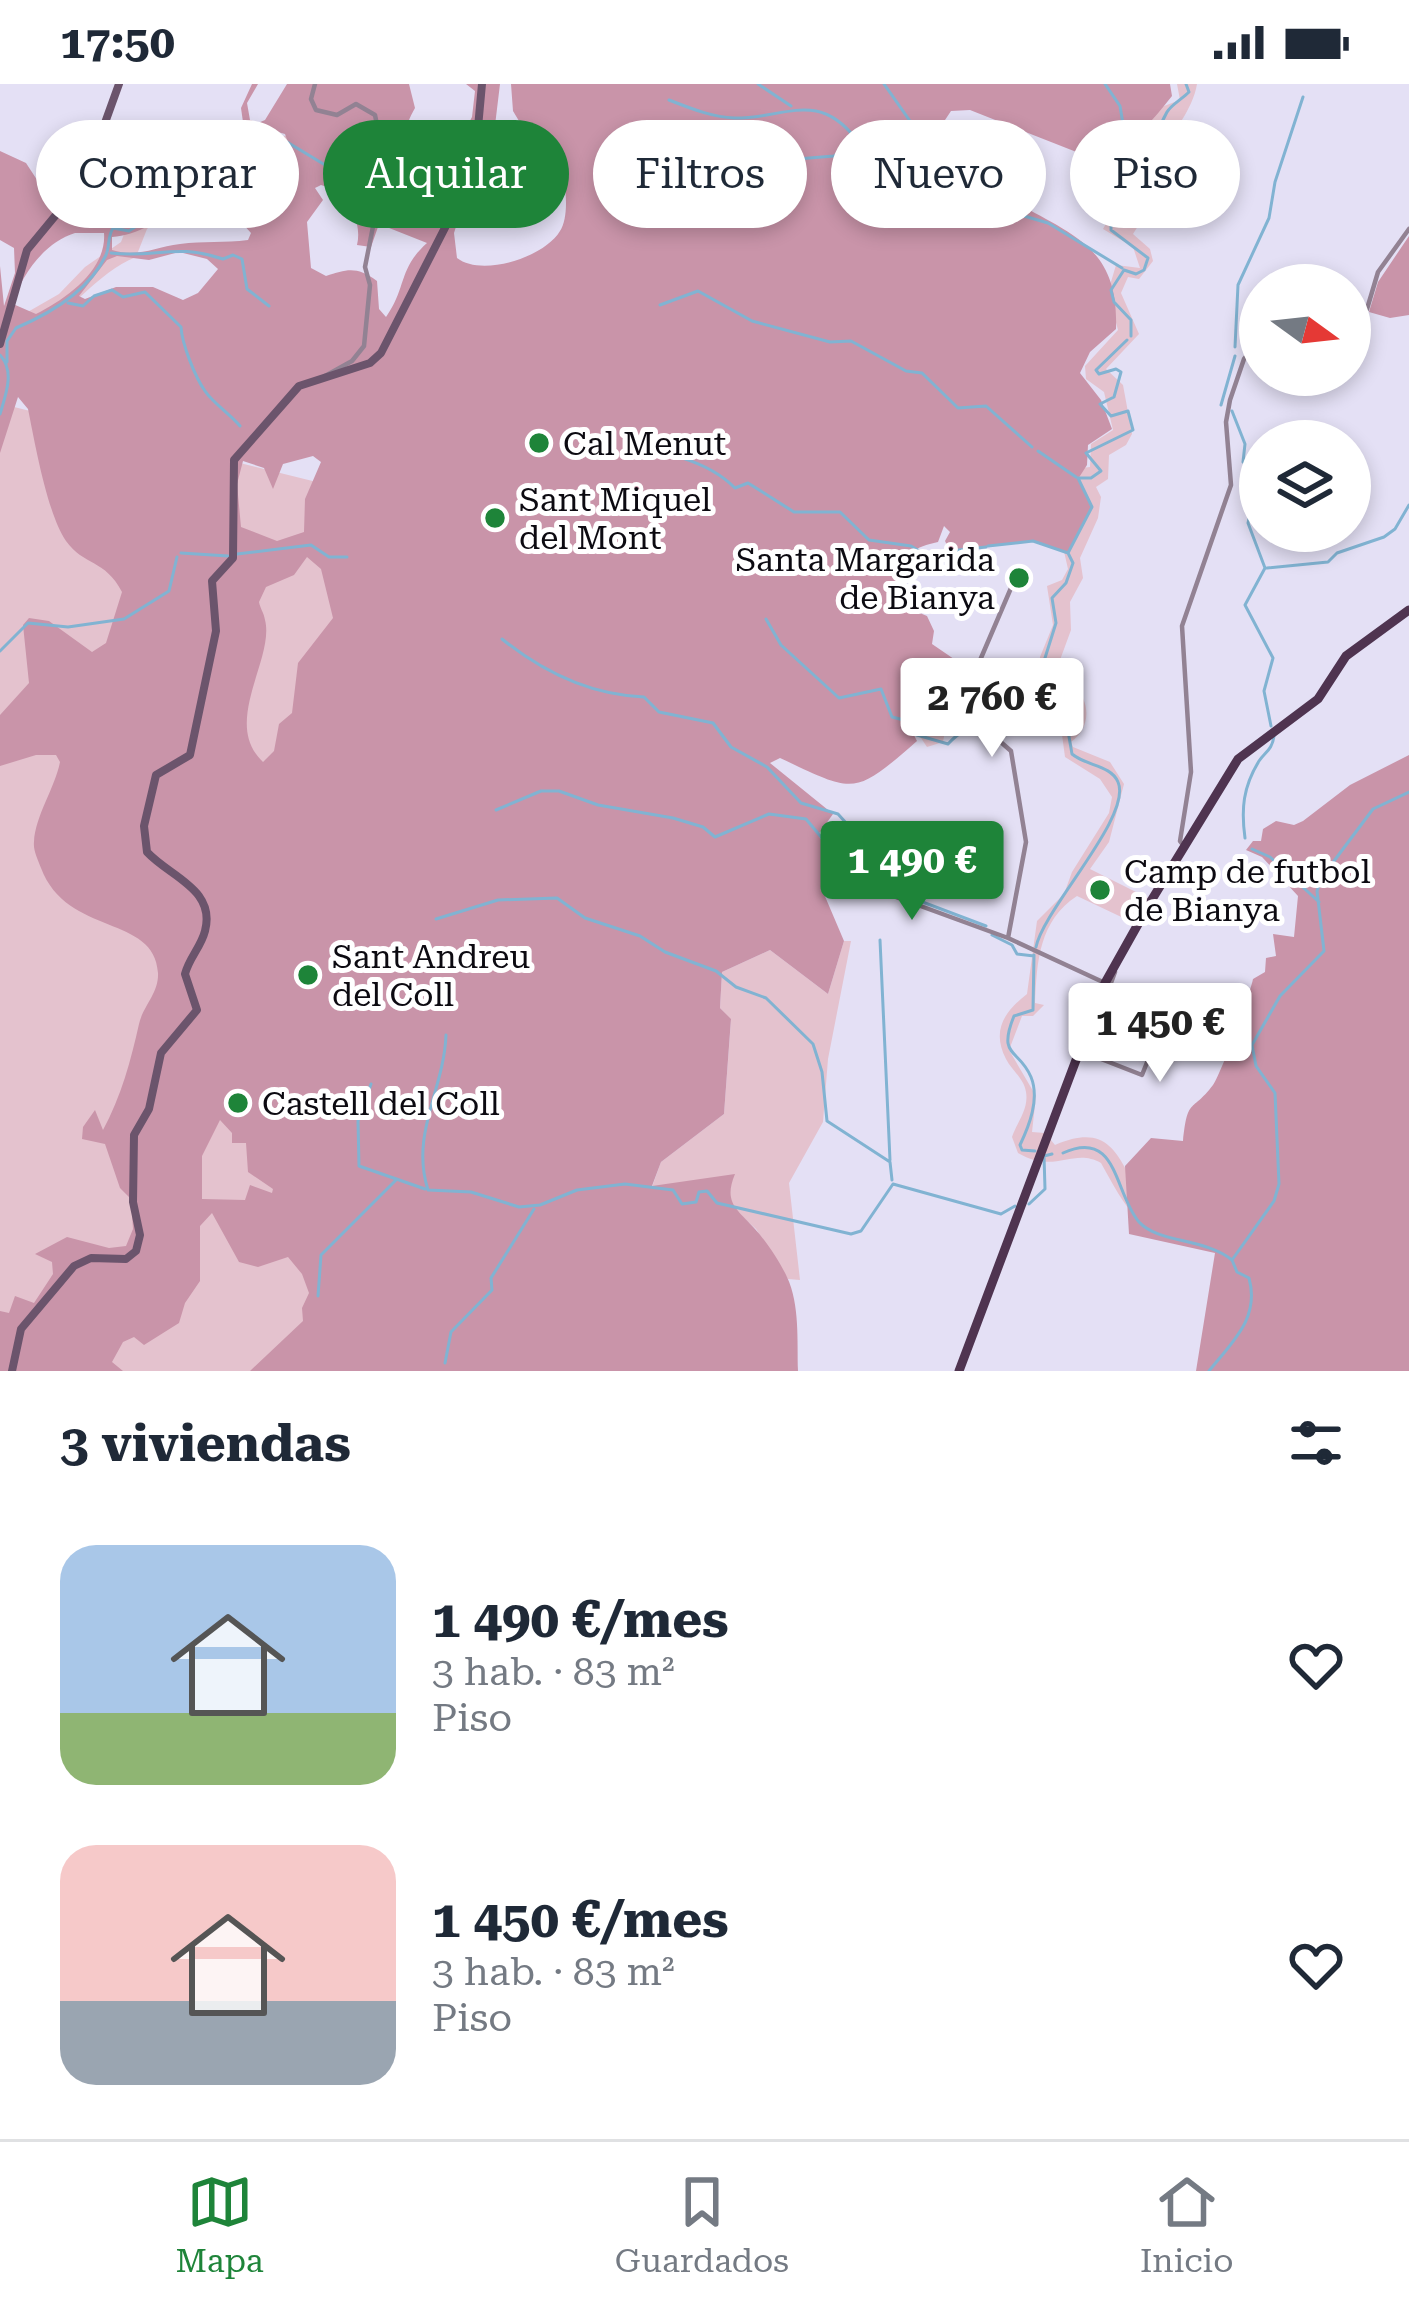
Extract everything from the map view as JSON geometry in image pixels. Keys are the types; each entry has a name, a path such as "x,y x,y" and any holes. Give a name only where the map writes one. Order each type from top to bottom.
{"main road":[{"path":"0,344 27,250 84,181 119,84"},
{"path":"12,1371 24,1324 68,1271 87,1259 129,1258 140,1240 133,1202 133,1139 149,1109 158,1060 196,1013 185,974 206,922 199,892 147,852 144,826 156,776 190,755 214,639 212,581 233,558 234,460 295,389 370,363 381,353 474,171 482,84"},
{"path":"959,1371 1116,962 1184,846 1243,754 1318,699 1346,656 1409,610"}],"street":[{"path":"315,84 311,99 316,110 338,115 356,104 375,115 385,166 365,267 370,285 364,346 352,361 325,376"},
{"path":"1371,295 1376,277 1409,230"},
{"path":"1184,846 1180,841 1191,772 1182,626 1232,485 1226,422 1239,374"},
{"path":"1008,938 1025,842 1011,751 987,730 988,707 975,672 1011,588"},
{"path":"849,863 863,884 874,889 1008,938 1110,984 1149,992 1126,1052 1101,1042"},
{"path":"1110,984 1096,1058 1142,1076 1152,1050 1140,1016"}],"shaded area":[{"path":"252,84 258,84 247,103 250,120 243,120 241,108"},
{"path":"287,84 409,84 415,108 409,120 323,120 323,186 315,188 323,200 307,222 311,268 326,276 352,270 370,276 377,281 379,309 386,317 411,261 427,243 389,228 456,228 457,258 481,266 527,256 552,241 561,228 569,228 569,120 518,120 511,84 1170,84 1172,96 1152,120 1070,120 1070,149 1046,140 1046,120 995,120 970,110 951,111 945,120 831,120 831,228 1046,228 1046,219 1072,234 1100,261 1115,301 1116,329 1090,352 1080,373 1101,400 1112,429 1088,445 1087,465 1078,479 1092,507 1068,553 1033,541 950,551 945,541 950,532 944,526 938,542 907,556 896,576 904,579 915,611 927,616 934,631 932,644 970,670 905,718 917,741 865,780 839,783 780,758 770,763 833,814 818,835 839,864 824,894 844,941 828,994 770,950 722,972 720,1008 731,1019 724,1114 661,1162 652,1186 735,1174 731,1199 768,1246 791,1288 798,1371 250,1371 303,1321 302,1308 309,1293 288,1257 258,1267 239,1262 212,1213 200,1226 200,1281 179,1323 144,1345 134,1337 123,1342 112,1362 123,1371 0,1371 0,1311 9,1313 15,1296 34,1303 53,1274 52,1262 35,1254 67,1237 109,1248 126,1246 133,1229 131,1199 120,1188 105,1144 82,1139 83,1127 95,1110 103,1130 158,973 153,954 142,941 70,905 53,890 41,868 34,848 35,832 60,762 56,755 36,755 0,766 0,715 29,683 23,625 29,618 49,621 92,652 106,643 122,592 109,574 73,549 59,529 28,409 18,397 0,453 0,266 4,306 15,273 14,248 0,240 0,151 26,163 36,178 36,228 143,228 112,237 112,250 121,252 248,240 251,233 247,228 299,228 299,120 265,120","holes":["104,233 92,271 71,292 36,314 13,304 28,271 64,237","179,252 207,259 218,269 198,293 183,300 153,287 116,287 85,299 79,296 107,260 117,256 149,260","313,456 321,462 305,499 304,532 277,541 241,527 237,484 243,461 264,468 273,489 283,464","307,557 321,569 333,618 298,663 292,713 279,724 274,751 263,762 251,746 247,729 266,636 259,602 266,587 294,575","220,1120 232,1133 232,1143 246,1143 248,1172 273,1189 272,1193 250,1185 245,1200 202,1199 202,1156"]},
{"path":"466,84 500,84 496,120 470,120 475,91"},
{"path":"1177,84 1197,84 1182,120 1143,120 1148,112 1180,100"},
{"path":"299,137 323,141 323,160 299,157"},
{"path":"126,228 148,228 136,257 32,332 10,406 486,524 462,572 440,643 430,723 432,772 411,835 411,865 399,914 399,953 519,1117 519,1179 339,1371 0,1371 0,358 19,317 59,294 85,267 121,242"},
{"path":"357,228 378,228 371,247 357,245"},
{"path":"1137,228 1133,234 1150,249 1153,261 1139,279 1128,277 1121,293 1139,334 1106,369 1123,385 1132,434 1126,445 1109,455 1108,479 1096,487 1101,497 1098,518 1080,558 1083,578 1070,602 1071,630 1058,682 1074,685 1086,707 1085,722 1071,742 1073,747 1110,762 1124,784 1109,842 1090,869 1148,898 1134,923 1077,896 1064,906 1048,930 1039,957 1035,1003 1044,1005 1033,1016 1022,1016 1009,1050 1036,1096 1032,1132 1045,1133 1055,1145 1096,1139 1119,1157 1159,1215 1226,1233 1247,1247 1256,1289 1255,1314 1221,1371 1197,1371 1239,1313 1229,1256 1147,1227 1127,1206 1101,1163 1081,1158 1043,1162 1018,1153 1012,1137 1026,1092 1000,1039 1007,1014 1027,994 1037,921 1064,894 1072,872 1109,813 1112,797 1100,779 1065,757 1060,720 1037,692 1040,657 1053,625 1047,586 1062,580 1068,569 1063,547 1081,500 1066,480 1074,469 1090,467 1091,444 1113,430 1104,392 1086,379 1085,366 1118,330 1108,292 1116,265 1140,268 1133,247 1103,229"},
{"path":"1409,236 1409,315 1390,318 1371,313 1378,282"},
{"path":"971,671 978,695 951,698 943,742 927,747 919,735"},
{"path":"1409,755 1409,1371 1196,1371 1215,1253 1129,1234 1125,1166 1151,1138 1183,1141 1189,1111 1217,1078 1253,979 1265,972 1266,958 1276,956 1273,934 1294,937 1298,896 1262,857 1246,850 1253,841 1261,841 1263,829 1276,821 1294,825 1303,821 1350,785"},
{"path":"844,941 851,941 828,1059 823,1122 789,1183 800,1280 788,1279 756,1229 734,1209 728,1191 652,1187 661,1162 724,1114 731,1020 720,1008 722,972 770,950 828,994"}],"waterway":[{"path":"758,84 791,106"},
{"path":"884,84 909,120"},
{"path":"1105,84 1120,106 1122,120"},
{"path":"1131,336 1131,320 1114,302 1111,290 1124,270 1136,274 1144,270 1148,258 1111,230 1111,223 1144,213 1098,175 1113,161 1151,148 1167,112 1189,92 1186,84"},
{"path":"1235,347 1238,285 1269,218 1275,182 1303,97"},
{"path":"669,100 734,118 799,110 836,120"},
{"path":"7,362 7,341 16,328 54,308 89,280 106,255 113,228 129,231 150,214 189,148 287,142 323,164"},
{"path":"807,158 831,156"},
{"path":"1046,222 1122,268"},
{"path":"111,253 179,251 223,259 233,255 242,259 247,289 269,306"},
{"path":"68,303 83,306 112,290 123,297 145,292 181,327 201,385 240,426"},
{"path":"660,305 698,291 752,321 830,342 851,341 906,371 922,373 958,408 986,406 1032,447"},
{"path":"1036,947 1054,910 1101,839 1119,797 1115,776 1072,754 1068,731 1075,720 1044,703 1039,677 1056,623 1052,598 1066,583 1073,563 1068,553 1092,507 1078,478 1091,478 1101,471 1086,453 1133,430 1128,411 1111,416 1100,404 1114,397 1121,372 1099,374 1096,370 1127,340"},
{"path":"0,355 8,375 0,414"},
{"path":"1221,405 1235,356"},
{"path":"1232,411 1245,444 1243,462 1259,473 1248,523 1265,568 1245,605 1273,658 1264,691 1271,726"},
{"path":"1038,451 1076,477"},
{"path":"624,452 683,458 735,488 748,483 794,512 840,512 869,540 911,546 931,558 941,552 986,547"},
{"path":"1267,568 1328,562 1337,553 1384,537 1395,529 1409,505"},
{"path":"988,546 1033,541 1068,553"},
{"path":"237,554 311,545 329,557 347,557"},
{"path":"181,553 228,556"},
{"path":"0,651 28,623 68,627 124,619 169,591 177,557"},
{"path":"766,619 781,645 839,698 881,689 892,717 904,720 917,735 948,744 964,732 984,731"},
{"path":"502,639 568,680 605,692 644,697 659,712 713,723 731,747 767,767 801,803 838,814 856,834 860,853 868,862"},
{"path":"995,733 1054,727 1067,733"},
{"path":"1245,838 1246,789 1274,736"},
{"path":"496,810 541,791 559,791 598,805 673,818 703,827 715,837 769,814 806,819 842,862 871,865 896,892 986,926"},
{"path":"1209,1371 1248,1317 1249,1278 1237,1272 1232,1260 1274,1201 1279,1184 1275,1093 1256,1066 1252,1045 1280,996 1324,951 1317,891 1322,877 1373,809 1409,792"},
{"path":"1252,849 1270,857 1319,902"},
{"path":"436,919 498,900 557,898 585,918 640,936 766,998 813,1044 822,1072 827,1121 890,1162 892,1180"},
{"path":"992,935 1012,945 1017,954 1034,956"},
{"path":"880,940 890,1160"},
{"path":"1034,955 1033,1010 1014,1016 1008,1039 1033,1085 1032,1112 1020,1145 1022,1150 1035,1151"},
{"path":"446,1035 425,1131 428,1190 471,1192 519,1207 540,1205 577,1190 625,1184 673,1190 682,1204 696,1202 699,1192 707,1191 717,1203 851,1234 861,1231 893,1184 1001,1214 1015,1206"},
{"path":"371,1084 358,1121 359,1166 425,1189"},
{"path":"1063,1153 1095,1149 1105,1156 1131,1210 1147,1229 1232,1260"},
{"path":"1029,1204 1045,1189 1044,1156 1052,1154"},
{"path":"318,1296 321,1255 397,1179"},
{"path":"445,1363 451,1332 492,1290 491,1278 534,1209"}],"place":[{"name":"Cal Menut","path":"539,443"},
{"name":"Sant Miquel del Mont","path":"495,518"},
{"name":"Santa Margarida de Bianya","path":"1019,578"},
{"name":"Camp de futbol de Bianya","path":"1100,890"},
{"name":"Sant Andreu del Coll","path":"308,975"},
{"name":"Castell del Coll","path":"238,1103"}]}
